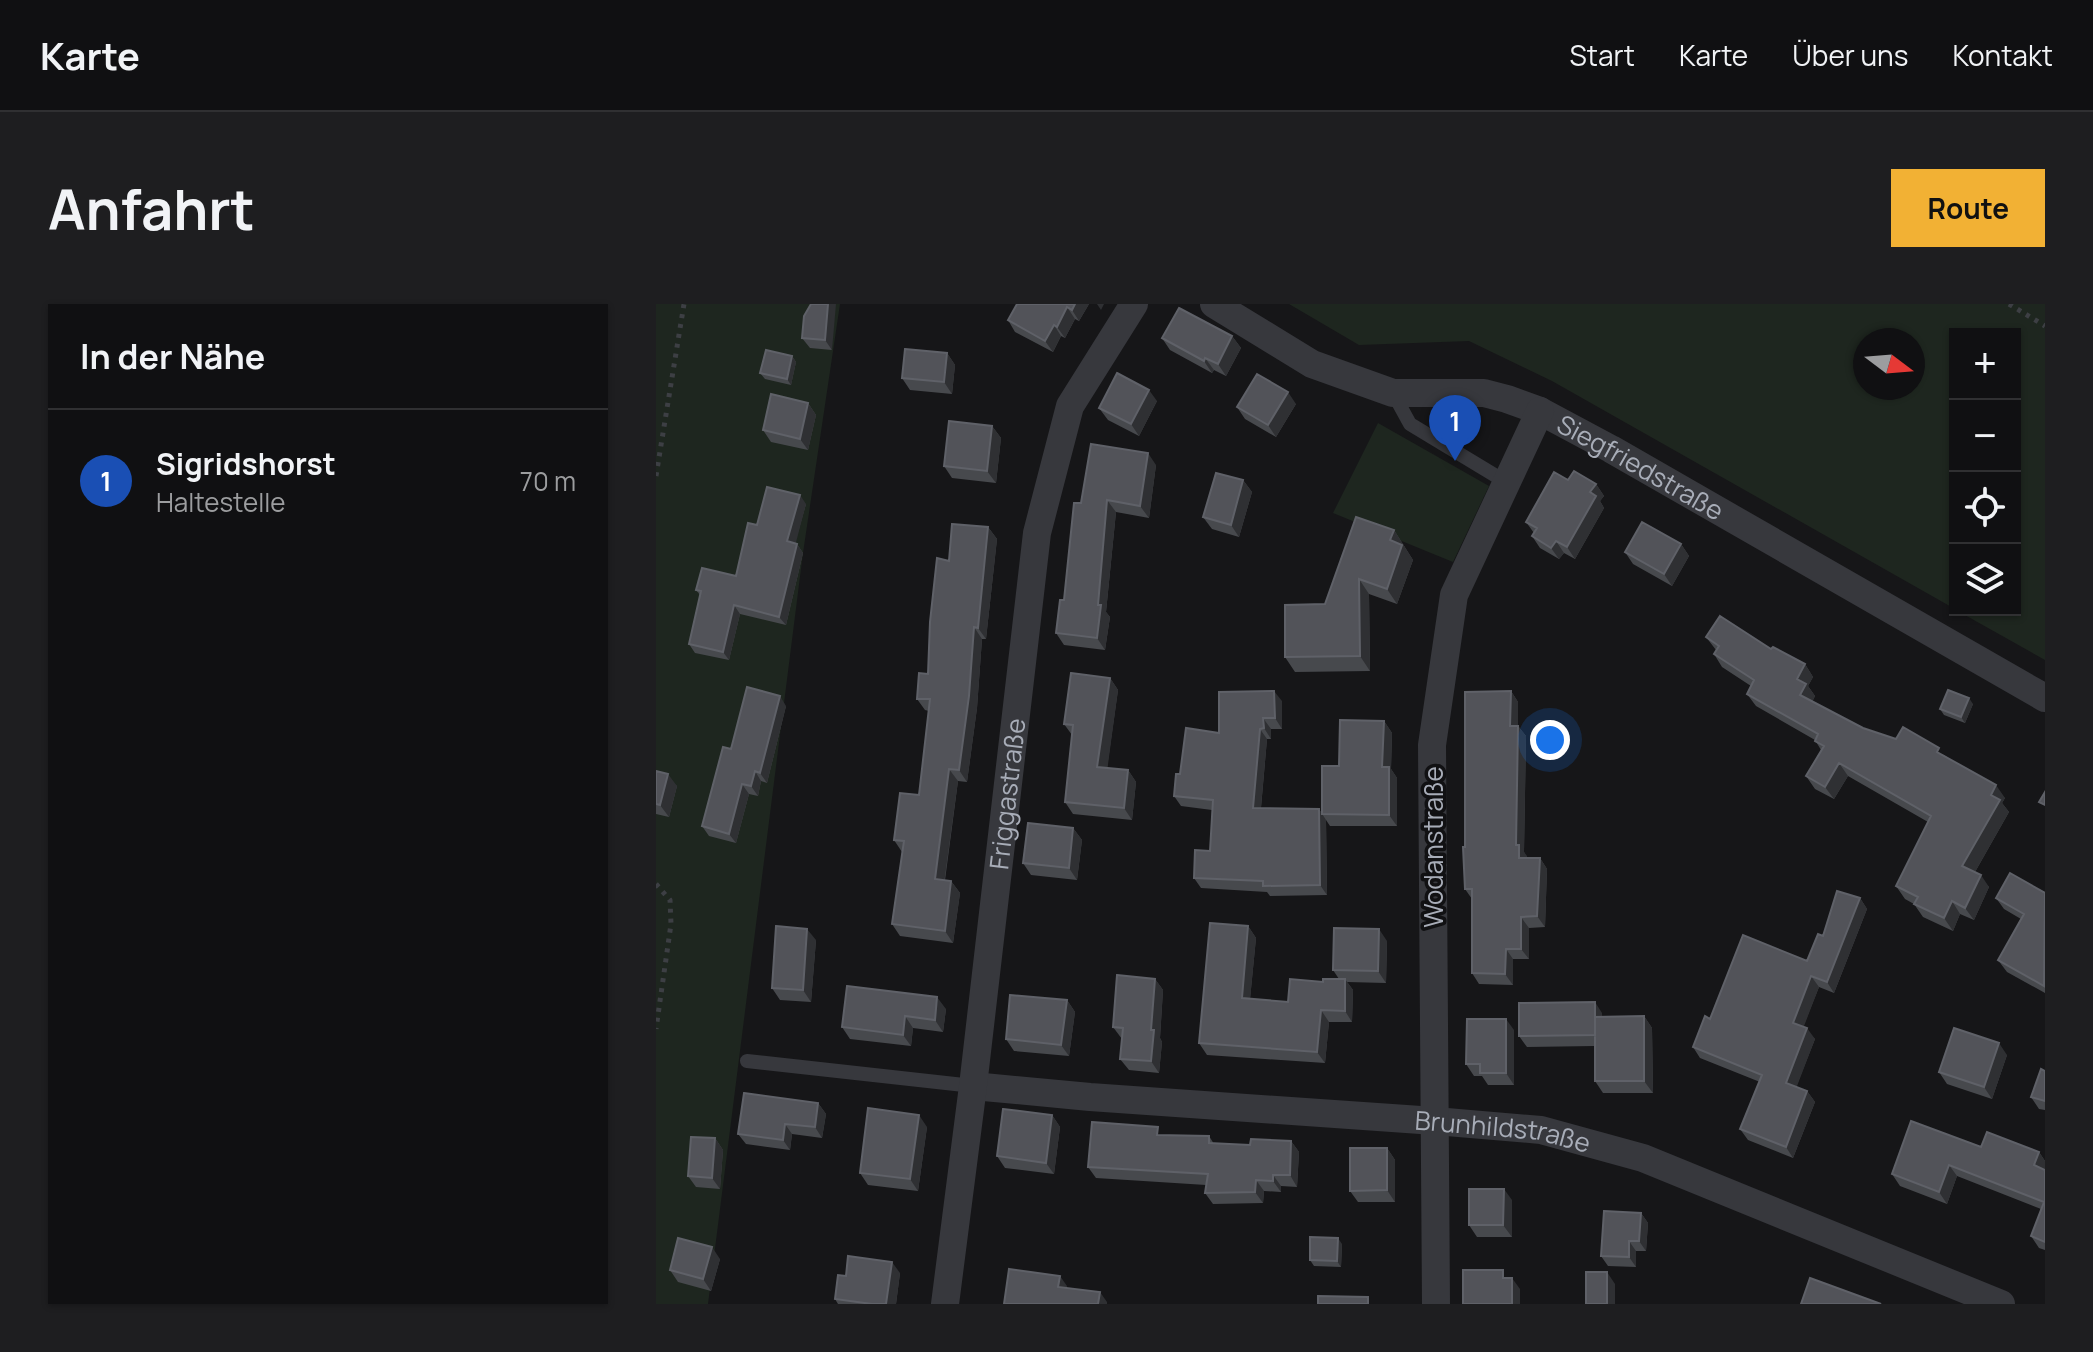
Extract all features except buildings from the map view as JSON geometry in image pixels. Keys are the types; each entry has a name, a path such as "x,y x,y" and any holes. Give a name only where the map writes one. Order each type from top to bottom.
{"street":[{"name":"Friggastraße","path":"945,1304 1037,533 1070,406 1134,304"},
{"name":"Siegfriedstraße","path":"1214,304 1312,364 1393,393 1484,393 1540,411 2045,698"},
{"name":"Wodanstraße","path":"1436,1304 1432,745 1454,595 1540,411"},
{"name":"Brunhildstraße","path":"973,1086 1541,1130 1643,1158 2001,1304"}],"lane":[{"path":"1393,393 1410,424 1506,482"},
{"path":"747,1061 973,1086"}],"path":[{"path":"656,476 684,304"},
{"path":"2009,304 2045,326"},
{"path":"656,884 670,900 671,924 656,1029"}],"shaded area":[{"path":"656,304 840,304 803,553 708,1304 656,1304"},
{"path":"1289,304 2045,304 2045,660 1967,616 2021,616 2021,328 1949,328 1949,606 1552,381 1469,341 1359,345"},
{"path":"1378,423 1489,486 1453,562 1333,513"}],"place":[{"name":"Sigridshorst","path":"1455,461"}]}
